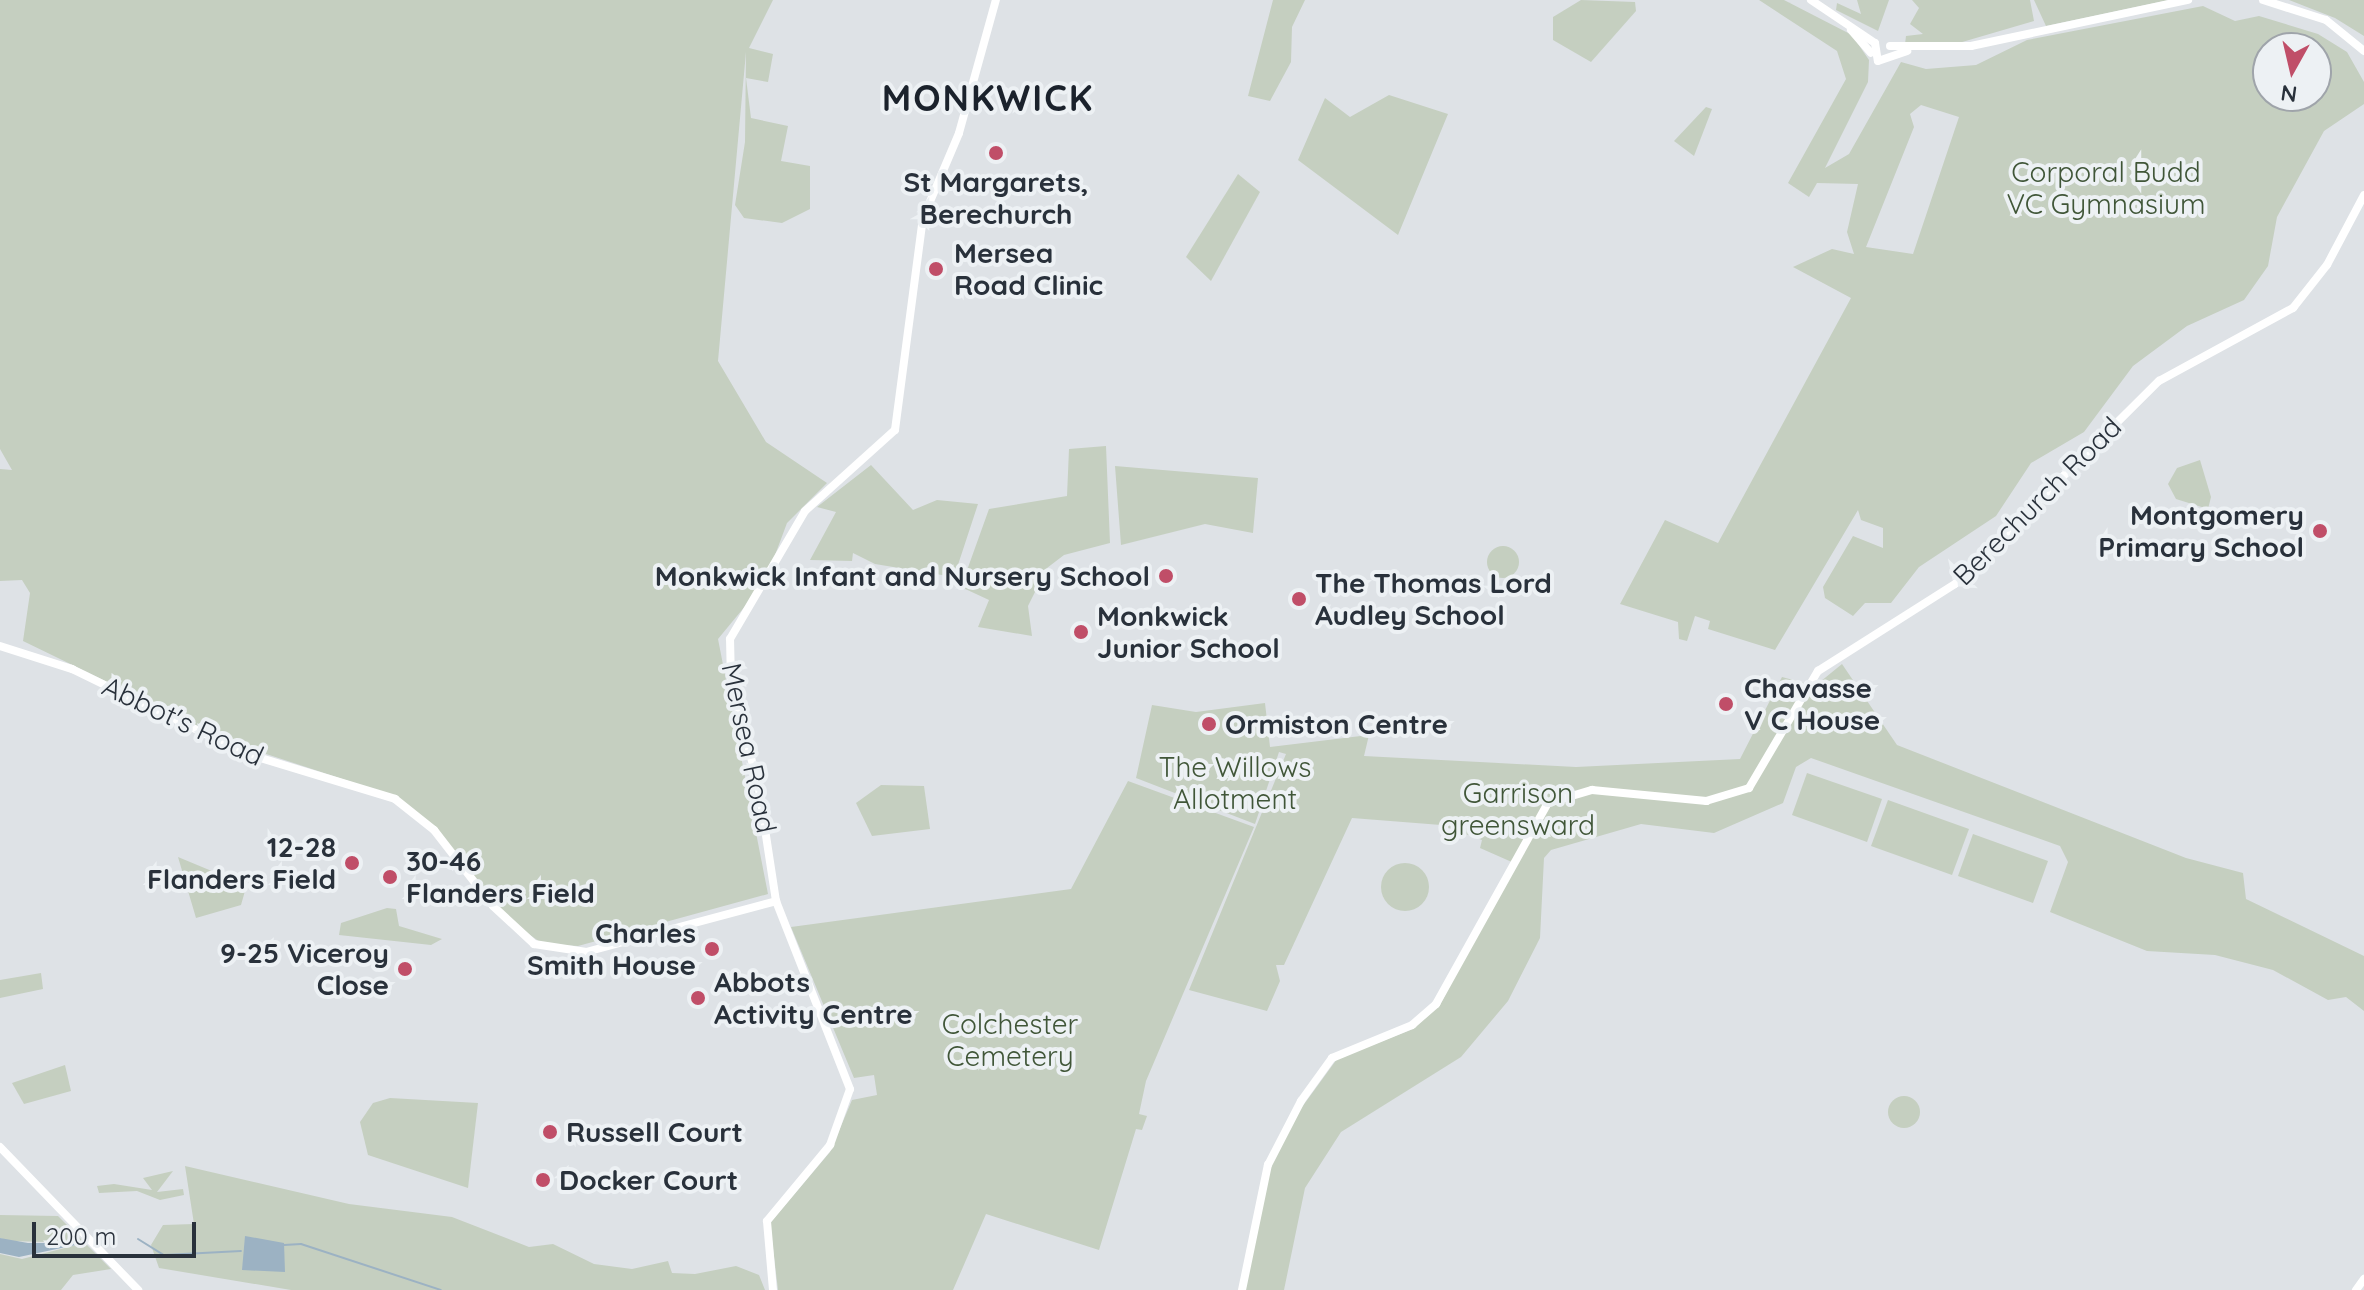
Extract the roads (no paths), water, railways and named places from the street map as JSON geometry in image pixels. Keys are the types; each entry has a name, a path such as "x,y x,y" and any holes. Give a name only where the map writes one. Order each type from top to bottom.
{"street":[{"name":"Mersea Road","path":"773,1290 767,1221 830,1145 850,1089 776,901 758,784 731,682 732,630 805,511 895,430 923,218 959,133 996,0"},
{"path":"1811,0 1849,26 1873,48 1881,62 1890,50"},
{"path":"1873,48 1912,50 1971,46 2188,0"},
{"path":"2263,0 2326,20 2362,46"},
{"name":"Berechurch Road","path":"1242,1290 1268,1165 1301,1101 1332,1058 1412,1025 1436,1004 1548,803 1592,790 1706,801 1749,788 1818,671 1955,584 2159,381 2293,308 2327,265 2364,195"},
{"name":"Abbot's Road","path":"0,646 72,669 244,753 395,799 434,830 493,906 534,944 586,952 776,901"},
{"path":"0,1147 138,1290"},
{"path":"2356,1290 2364,1279"}],"water":[{"path":"245,1236 284,1243 285,1272 242,1270"},
{"path":"0,1238 28,1243 85,1243 19,1257 0,1253"}],"waterway":[{"path":"138,1239 164,1255 241,1251"},
{"path":"284,1245 301,1244 441,1290"}],"place":[{"name":"St Margarets, Berechurch","path":"996,153"},
{"name":"Mersea Road Clinic","path":"936,269"},
{"name":"Montgomery Primary School","path":"2320,531"},
{"name":"Monkwick Infant and Nursery School","path":"1166,576"},
{"name":"The Thomas Lord Audley School","path":"1299,599"},
{"name":"Monkwick Junior School","path":"1081,632"},
{"name":"Chavasse V C House","path":"1726,704"},
{"name":"Ormiston Centre","path":"1209,724"},
{"name":"12-28 Flanders Field","path":"352,863"},
{"name":"30-46 Flanders Field","path":"390,877"},
{"name":"Charles Smith House","path":"712,949"},
{"name":"9-25 Viceroy Close","path":"405,969"},
{"name":"Abbots Activity Centre","path":"698,998"},
{"name":"Russell Court","path":"550,1132"},
{"name":"Docker Court","path":"543,1180"}],"district":[{"name":"MONKWICK","path":"988,98"}],"park label":[{"name":"Corporal Budd VC Gymnasium","path":"2106,188"},
{"name":"The Willows Allotment","path":"1235,783"},
{"name":"Garrison greensward","path":"1518,809"},
{"name":"Colchester Cemetery","path":"1010,1040"}]}
